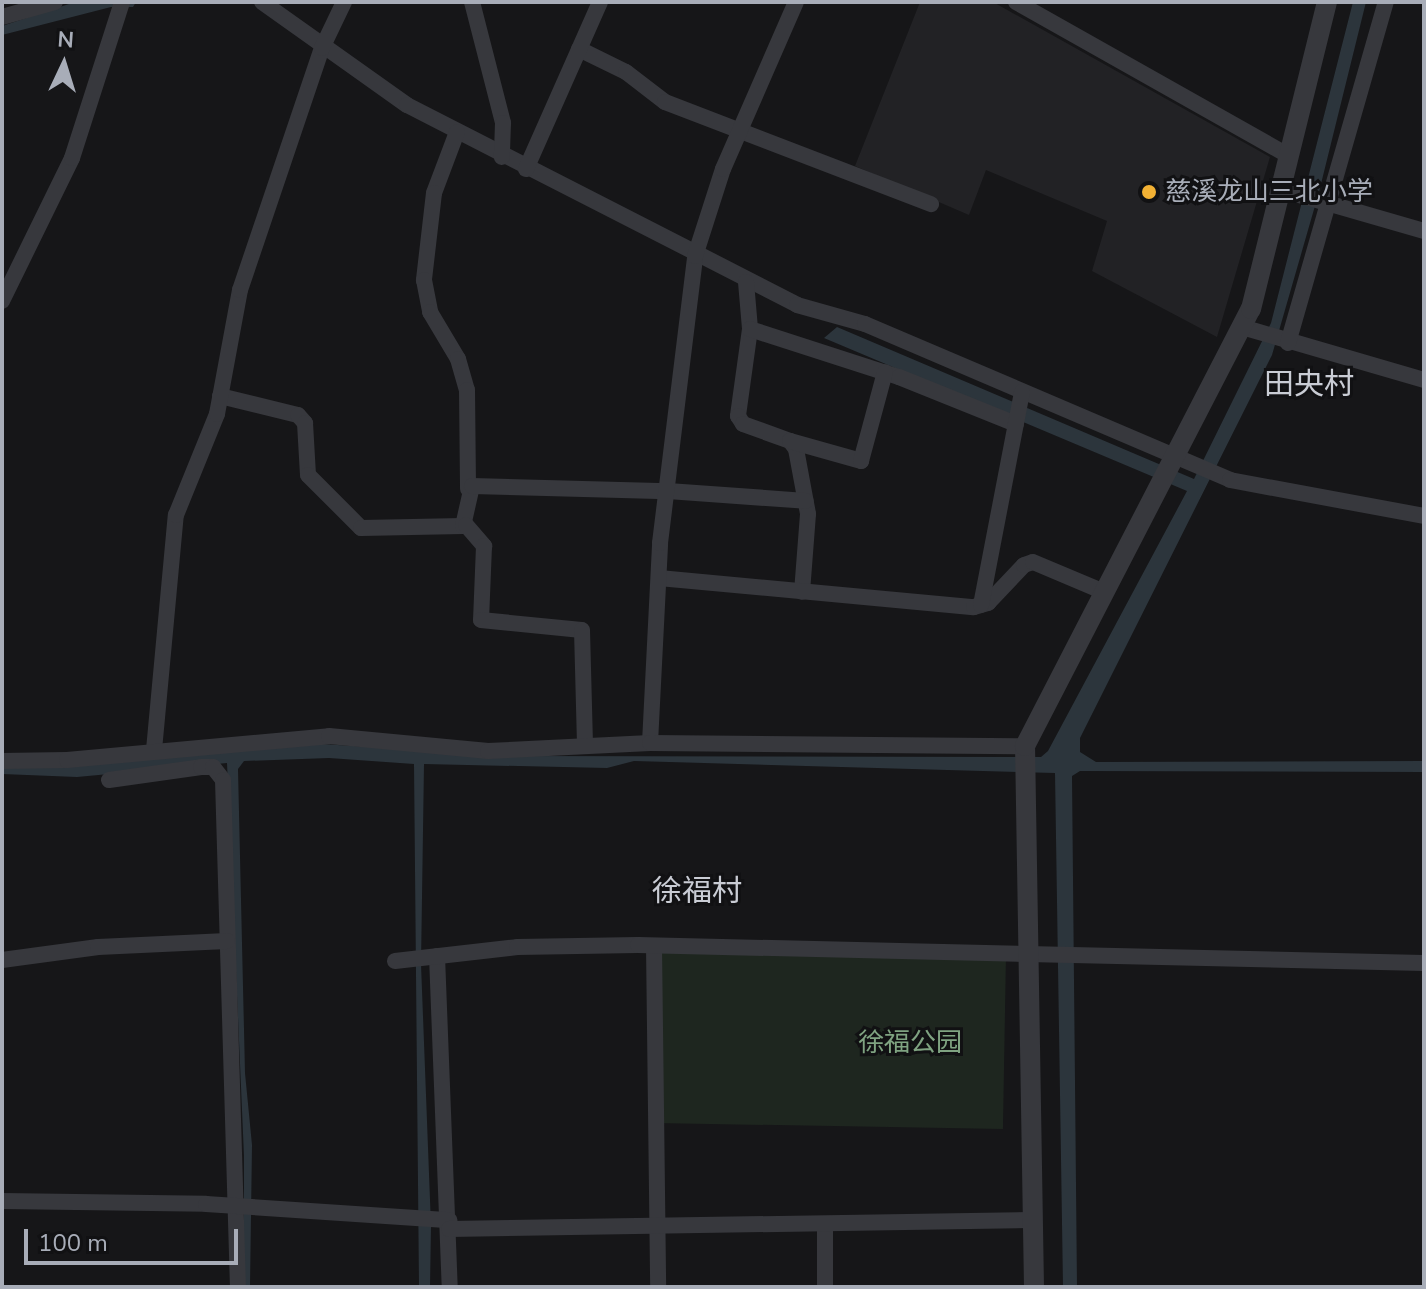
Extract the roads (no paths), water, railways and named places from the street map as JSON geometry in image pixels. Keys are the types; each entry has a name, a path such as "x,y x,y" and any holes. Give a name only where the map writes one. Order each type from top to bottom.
{"street":[{"path":"2,17 55,2"},
{"path":"2,301 72,158 122,2"},
{"path":"262,2 322,48 457,132 746,282 797,305 865,324 1230,480 1424,516"},
{"path":"154,750 176,515 206,447 220,396 240,290 322,48 344,2"},
{"path":"472,2 503,123 502,157"},
{"path":"650,743 659,578 695,256 740,131 796,2"},
{"path":"1016,2 1288,155"},
{"path":"1034,1287 1030,1220 1025,746 1242,327 1282,190 1327,2"},
{"path":"1288,343 1325,204 1386,2"},
{"path":"526,169 596,3"},
{"path":"579,49 626,72 665,102 931,204"},
{"path":"457,132 434,193 424,280 430,312 458,359 467,390 466,525 484,546 481,620 582,630 585,744"},
{"path":"1282,190 1424,231"},
{"path":"746,282 750,329 738,416 743,424 855,463 861,461 885,372"},
{"path":"1242,327 1288,343 1424,380"},
{"path":"750,329 885,372 1016,424"},
{"path":"981,605 1022,392"},
{"path":"220,396 298,415 305,423 308,475 361,528 466,525"},
{"path":"790,441 803,472 806,501 802,592"},
{"path":"468,489 668,491 806,501"},
{"path":"659,578 981,605 1033,562 1104,592"},
{"path":"2,761 67,760 329,736 488,751 650,743 1025,746"},
{"path":"109,780 201,767 213,767 223,780 239,1207 238,1287"},
{"path":"2,960 98,947 227,941"},
{"path":"654,946 658,1287"},
{"path":"395,961 517,947 654,946 1424,963"},
{"path":"437,956 450,1287"},
{"path":"2,1201 239,1207 449,1224 657,1227 1030,1220"},
{"path":"825,1224 825,1287"}],"place":[{"name":"慈溪龙山三北小学","path":"1149,192"}],"district":[{"name":"田央村","path":"1309,385"},
{"name":"徐福村","path":"697,892"}],"park label":[{"name":"徐福公园","path":"910,1043"}]}
